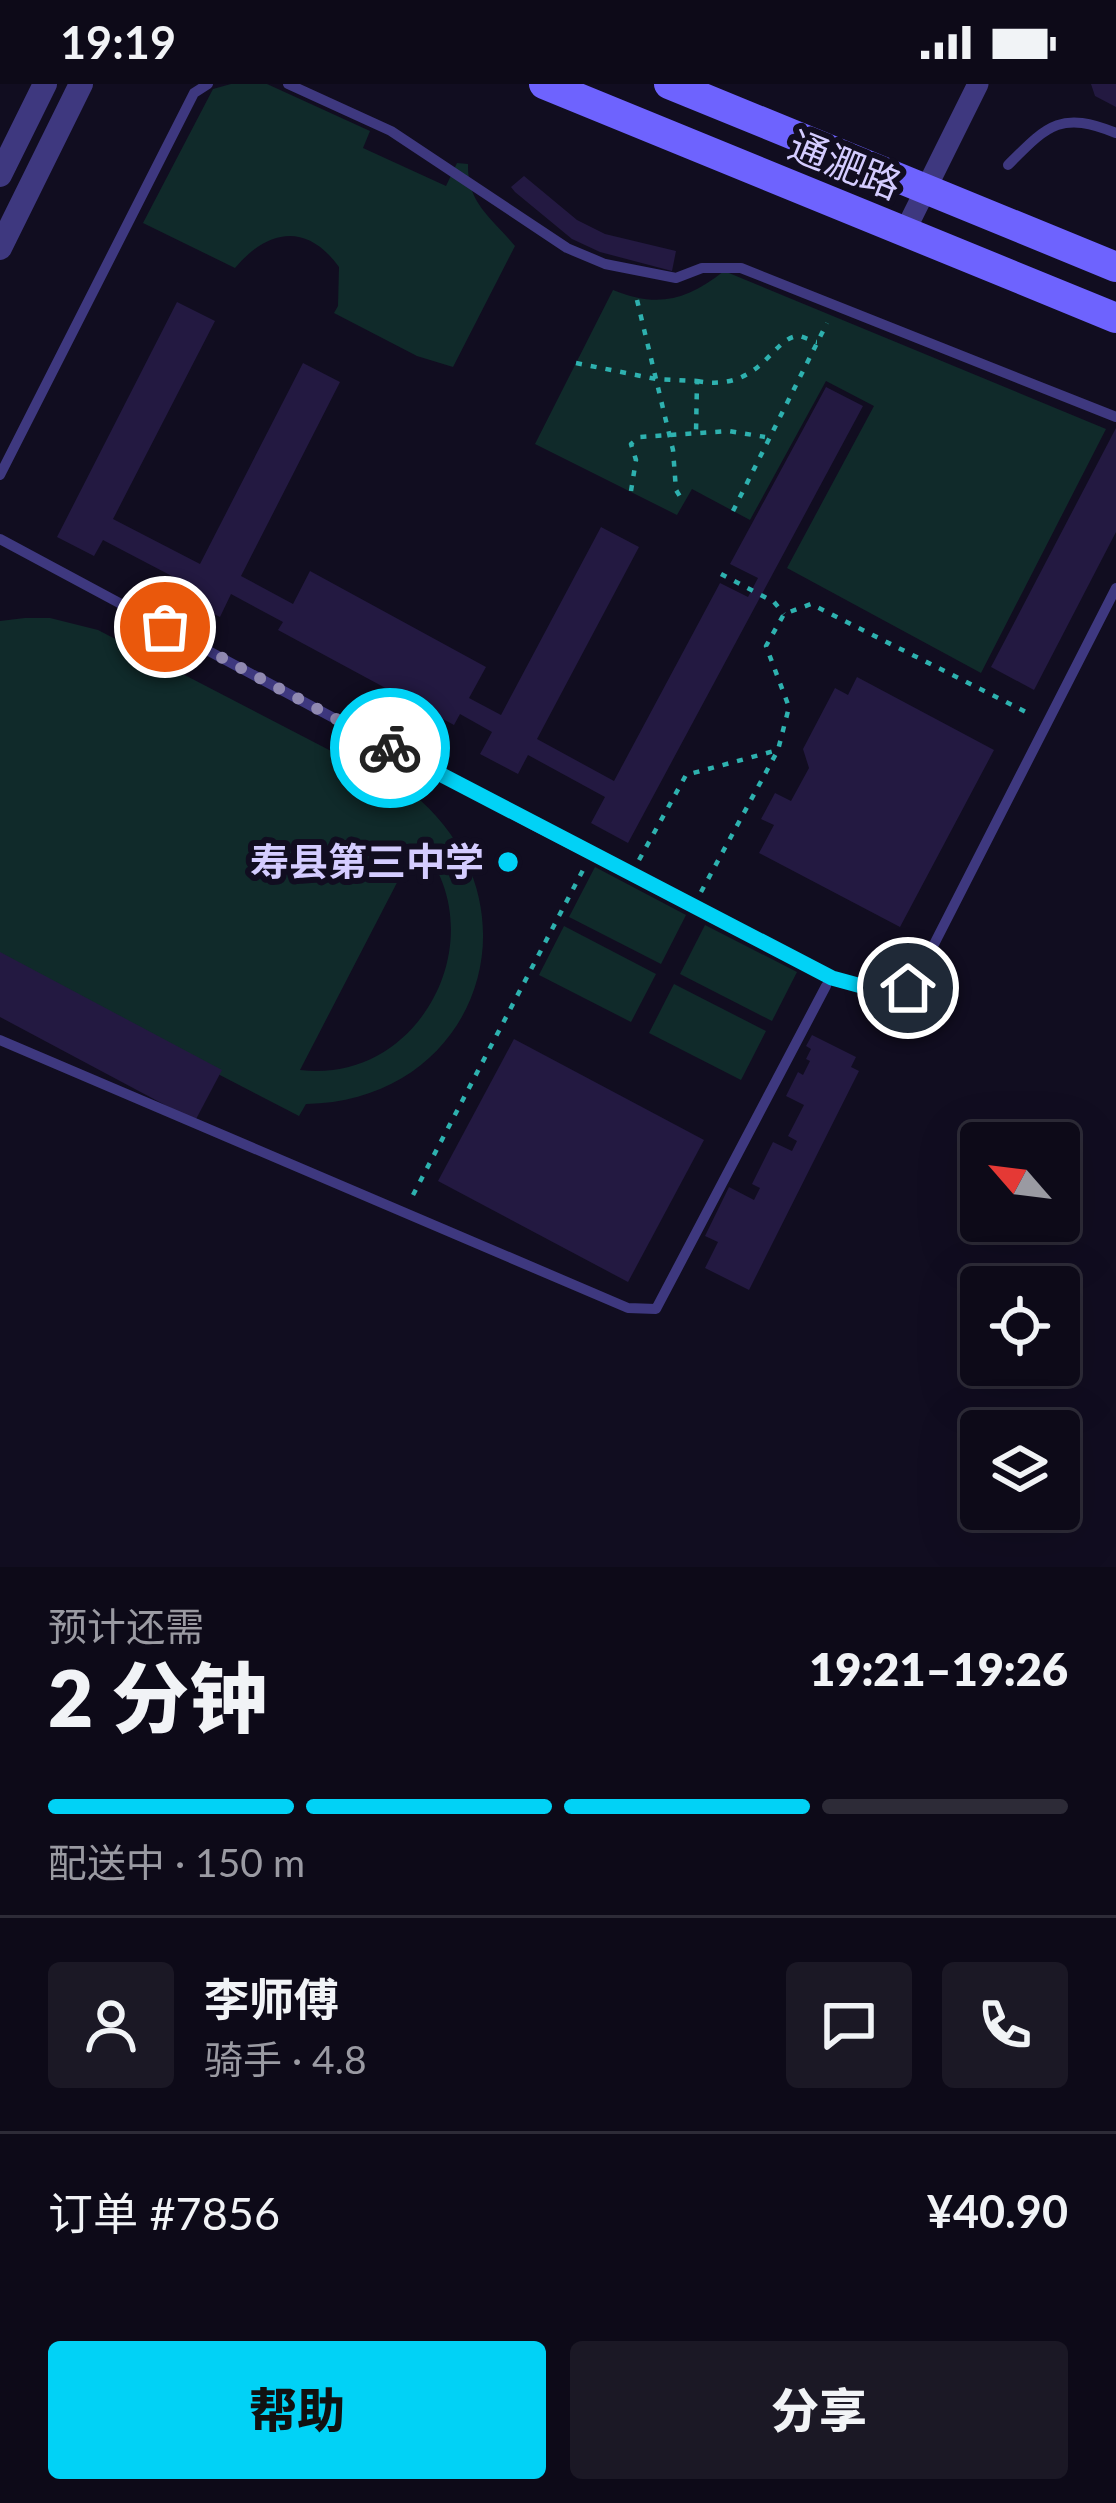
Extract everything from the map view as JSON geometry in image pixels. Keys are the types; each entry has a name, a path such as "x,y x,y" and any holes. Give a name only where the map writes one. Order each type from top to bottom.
{"main road":[{"name":"通淝路","path":"544,84 1116,318"},
{"name":"通淝路","path":"669,84 1116,267"}],"street":[{"path":"0,175 45,84"},
{"path":"0,248 80,84"},
{"path":"905,231 978,84"}],"lane":[{"path":"0,475 194,93 208,84"},
{"path":"289,84 391,131 567,248 605,264 676,278 703,268 741,268 1116,417"},
{"path":"1008,165 1045,127 1070,120 1116,133"},
{"path":"0,539 693,907 858,988 887,993 908,988 927,958 1116,588"},
{"path":"0,1040 628,1308 656,1309 826,986"}],"path":[{"path":"637,300 671,438 676,490 684,503"},
{"path":"733,511 836,306"},
{"path":"576,363 716,385 735,382 763,365 790,339 800,336 817,342"},
{"path":"696,433 697,381"},
{"path":"631,491 636,460 631,445 640,437 729,431 768,438"},
{"path":"721,574 774,602 784,614"},
{"path":"693,907 778,750 789,707 766,646 784,614 812,604 1047,723"},
{"path":"631,874 686,776 778,750"},
{"path":"404,1212 591,854"}],"green space":[{"path":"267,84 370,131 363,148 446,186 457,163 468,164 476,200 515,246 453,367 417,356 334,313 339,267 313,242 287,236 273,239 235,268 143,223 213,89"},
{"path":"724,271 1106,429 981,673 787,568 874,406 826,381 750,520 692,489 677,515 535,444 613,290 644,299 671,298 697,289"},
{"path":"50,618 98,630 412,793 453,838 476,887 483,939 475,988 452,1033 415,1069 366,1094 306,1104 299,1116 0,961 0,621","holes":["418,842 441,879 450,918 448,958 435,996 412,1028 381,1053 343,1068 300,1070"]},
{"path":"595,867 686,915 661,964 569,917"},
{"path":"705,925 797,972 772,1021 680,974"},
{"path":"564,926 656,974 631,1022 539,975"},
{"path":"674,984 766,1031 741,1080 649,1033"}],"building":[{"path":"1091,84 1116,84 1116,107 1095,96"},
{"path":"524,176 577,220 605,234 676,251 672,271 600,252 572,239 511,187"},
{"path":"177,302 215,321 113,519 200,564 303,363 340,382 241,576 293,604 310,571 486,667 469,698 501,715 601,527 639,547 537,739 614,781 720,583 748,597 758,578 730,564 826,387 863,406 628,843 591,823 605,797 528,755 518,774 480,754 492,732 460,714 454,725 278,630 283,622 231,594 220,617 182,598 189,585 103,540 94,556 57,537"},
{"path":"1116,428 1116,532 1034,690 991,667"},
{"path":"857,677 994,750 900,927 759,853 774,825 761,819 775,793 791,801 809,768 803,749 835,688 848,695"},
{"path":"0,952 222,1070 195,1121 0,1017"},
{"path":"812,1035 856,1057 851,1067 859,1071 749,1290 705,1268 718,1242 705,1236 729,1187 754,1200 760,1188 752,1184 773,1142 792,1151 797,1141 788,1136 804,1105 786,1096 798,1072 803,1075 810,1061 806,1059 811,1049 806,1046"},
{"path":"514,1039 704,1140 628,1282 438,1181"}],"way so far":[{"path":"165,627 390,748"}],"place":[{"name":"寿县第三中学","path":"508,862"}],"route":[{"path":"390,748 832,978 887,993 908,988"}]}
